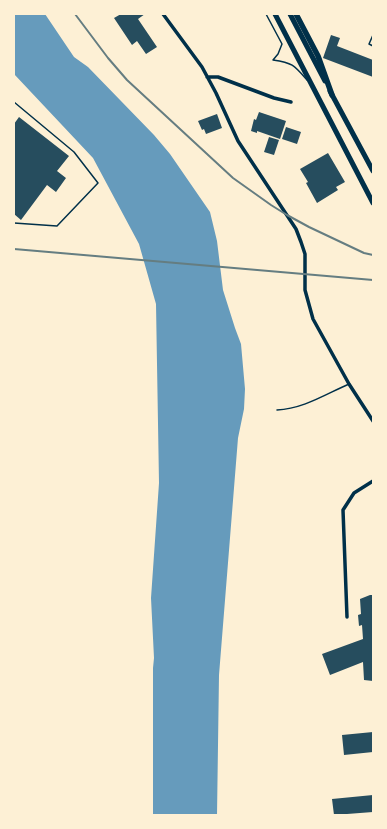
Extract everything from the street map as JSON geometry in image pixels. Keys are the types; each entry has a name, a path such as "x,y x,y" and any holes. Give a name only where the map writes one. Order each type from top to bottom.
{"main road":[{"path":"275,14 373,203"},
{"path":"290,14 373,171"},
{"path":"296,14 318,56 332,95"}],"street":[{"path":"163,14 202,67 216,93 238,141 296,229 305,254 305,290 312,319 349,384 373,421"},
{"path":"207,78 218,77 274,98 291,102"},
{"path":"347,617 343,510 354,493 373,481"}],"lane":[{"path":"266,14 282,44 278,54 273,60 293,64 310,84"},
{"path":"373,35 369,44 373,46"},
{"path":"14,223 57,226 98,183 74,152 15,104"},
{"path":"277,410 287,410 300,406 349,384"}],"water":[{"path":"14,14 45,14 74,57 88,67 154,135 170,154 210,212 217,241 223,290 241,344 245,389 244,409 238,438 219,675 217,815 153,815 154,658 151,598 159,483 156,304 139,244 93,158 14,74"}],"building":[{"path":"121,14 145,14 138,19 157,47 146,54 137,41 132,45 114,18"},
{"path":"331,35 340,38 337,46 373,60 373,77 323,58"},
{"path":"259,112 286,121 280,139 257,131 257,133 251,131 254,119 256,120"},
{"path":"217,114 222,128 206,134 204,129 202,130 198,121"},
{"path":"19,117 69,156 57,171 66,178 56,192 47,185 21,220 14,214 14,124"},
{"path":"286,127 301,132 297,144 282,139"},
{"path":"269,137 279,140 274,155 264,152"},
{"path":"328,153 345,182 336,187 338,190 317,203 306,183 308,182 300,169"},
{"path":"373,595 373,681 364,680 363,662 330,675 322,654 363,639 362,625 359,626 358,615 361,614 360,599"},
{"path":"373,732 373,752 344,755 342,735"},
{"path":"373,795 373,812 334,815 332,799"}],"railway":[{"path":"75,14 108,58 127,80 233,178 287,215 364,253 373,255"},
{"path":"14,249 373,280"}]}
